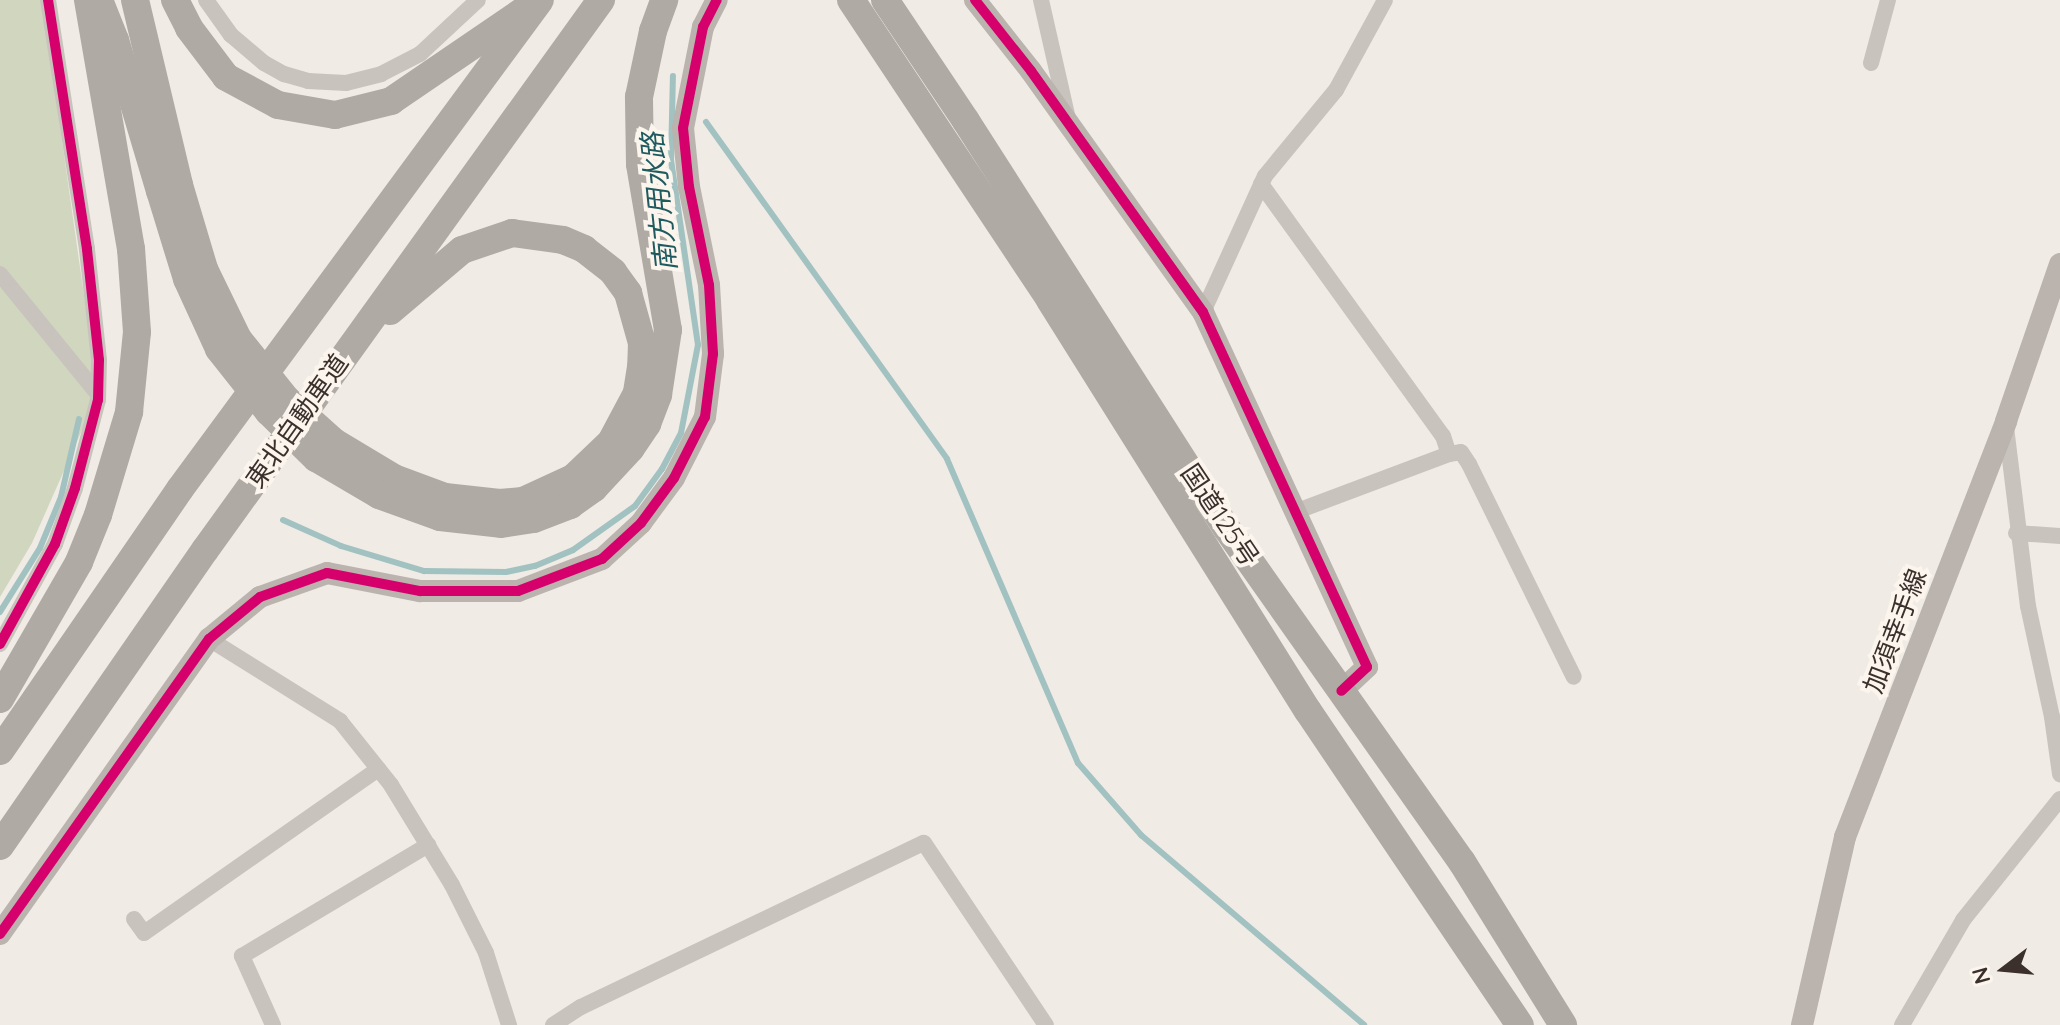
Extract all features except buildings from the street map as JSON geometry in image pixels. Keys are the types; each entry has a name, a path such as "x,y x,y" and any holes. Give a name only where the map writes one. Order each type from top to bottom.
{"highway":[{"path":"0,699 79,562 98,515 129,412 137,332 131,249 88,0"},
{"path":"99,0 169,188"},
{"path":"135,0 187,279 219,349 269,412 316,458 379,495 440,517 501,514 534,519 570,505 594,488 631,448 647,424 658,395 668,330 640,164 639,97 653,31 664,0"},
{"path":"175,0 189,28 226,77 278,105 335,115 391,101 539,0"},
{"name":"東北自動車道","path":"0,751 180,489 539,0"},
{"name":"東北自動車道","path":"0,846 350,346 601,0"},
{"name":"国道125号","path":"851,0 1050,300 1308,711 1520,1025"},
{"name":"国道125号","path":"885,0 1227,529 1462,862 1563,1025"},
{"path":"350,346 448,259 485,241 512,233 563,240 584,249 613,272 637,317 642,343 637,393 611,442 593,462 544,493 501,514"},
{"path":"1308,711 1497,1025"}],"street":[{"path":"0,644 55,544 75,488 98,394 99,360 87,249 48,0"},
{"path":"206,10 247,50 284,74 308,81 346,83 381,74 420,54 478,0"},
{"path":"0,934 209,639 260,597 327,573 420,591 518,591 602,559 641,523 674,478 705,417 713,354 709,285 689,187 683,128 703,27 717,0"},
{"path":"975,0 1069,124 1203,312 1367,667 1341,691"},
{"path":"1041,0 1069,124"},
{"path":"1203,312 1261,184 1336,90 1385,0"},
{"path":"1871,63 1888,0"},
{"path":"1261,184 1443,436 1449,454"},
{"name":"加須幸手線","path":"1802,1025 1845,837 2006,421 2060,264"},
{"path":"0,274 98,394"},
{"path":"2006,421 2016,533 2028,606 2056,717 2060,774"},
{"path":"1297,511 1461,452 1574,677"},
{"path":"2016,533 2060,536"},
{"path":"209,639 340,721 378,769 428,845 486,953 509,1025"},
{"path":"134,919 144,933 378,769"},
{"path":"1902,1025 1963,920 2060,799"},
{"path":"553,1025 581,1007 924,843 1046,1025"},
{"path":"273,1025 242,956 428,845"}],"green space":[{"path":"0,0 42,0 98,394 32,543 0,597"}],"waterway":[{"name":"南方用水路","path":"283,520 341,546 424,571 506,572 535,566 573,550 635,506 662,469 681,433 698,345 671,161 673,76"},
{"path":"706,122 947,459 1078,763 1141,835 1364,1025"},
{"name":"南方用水路","path":"0,612 40,548 61,497 79,419"}],"cycle path":[{"path":"0,644 55,544 75,488 98,400 99,360 87,249 48,0"},
{"path":"0,934 209,639 260,597 327,573 420,591 518,591 602,559 641,523 674,478 705,417 713,354 709,285 689,187 683,128 703,27 717,0"},
{"path":"975,0 1031,71 1203,312 1367,667 1341,691"}]}
